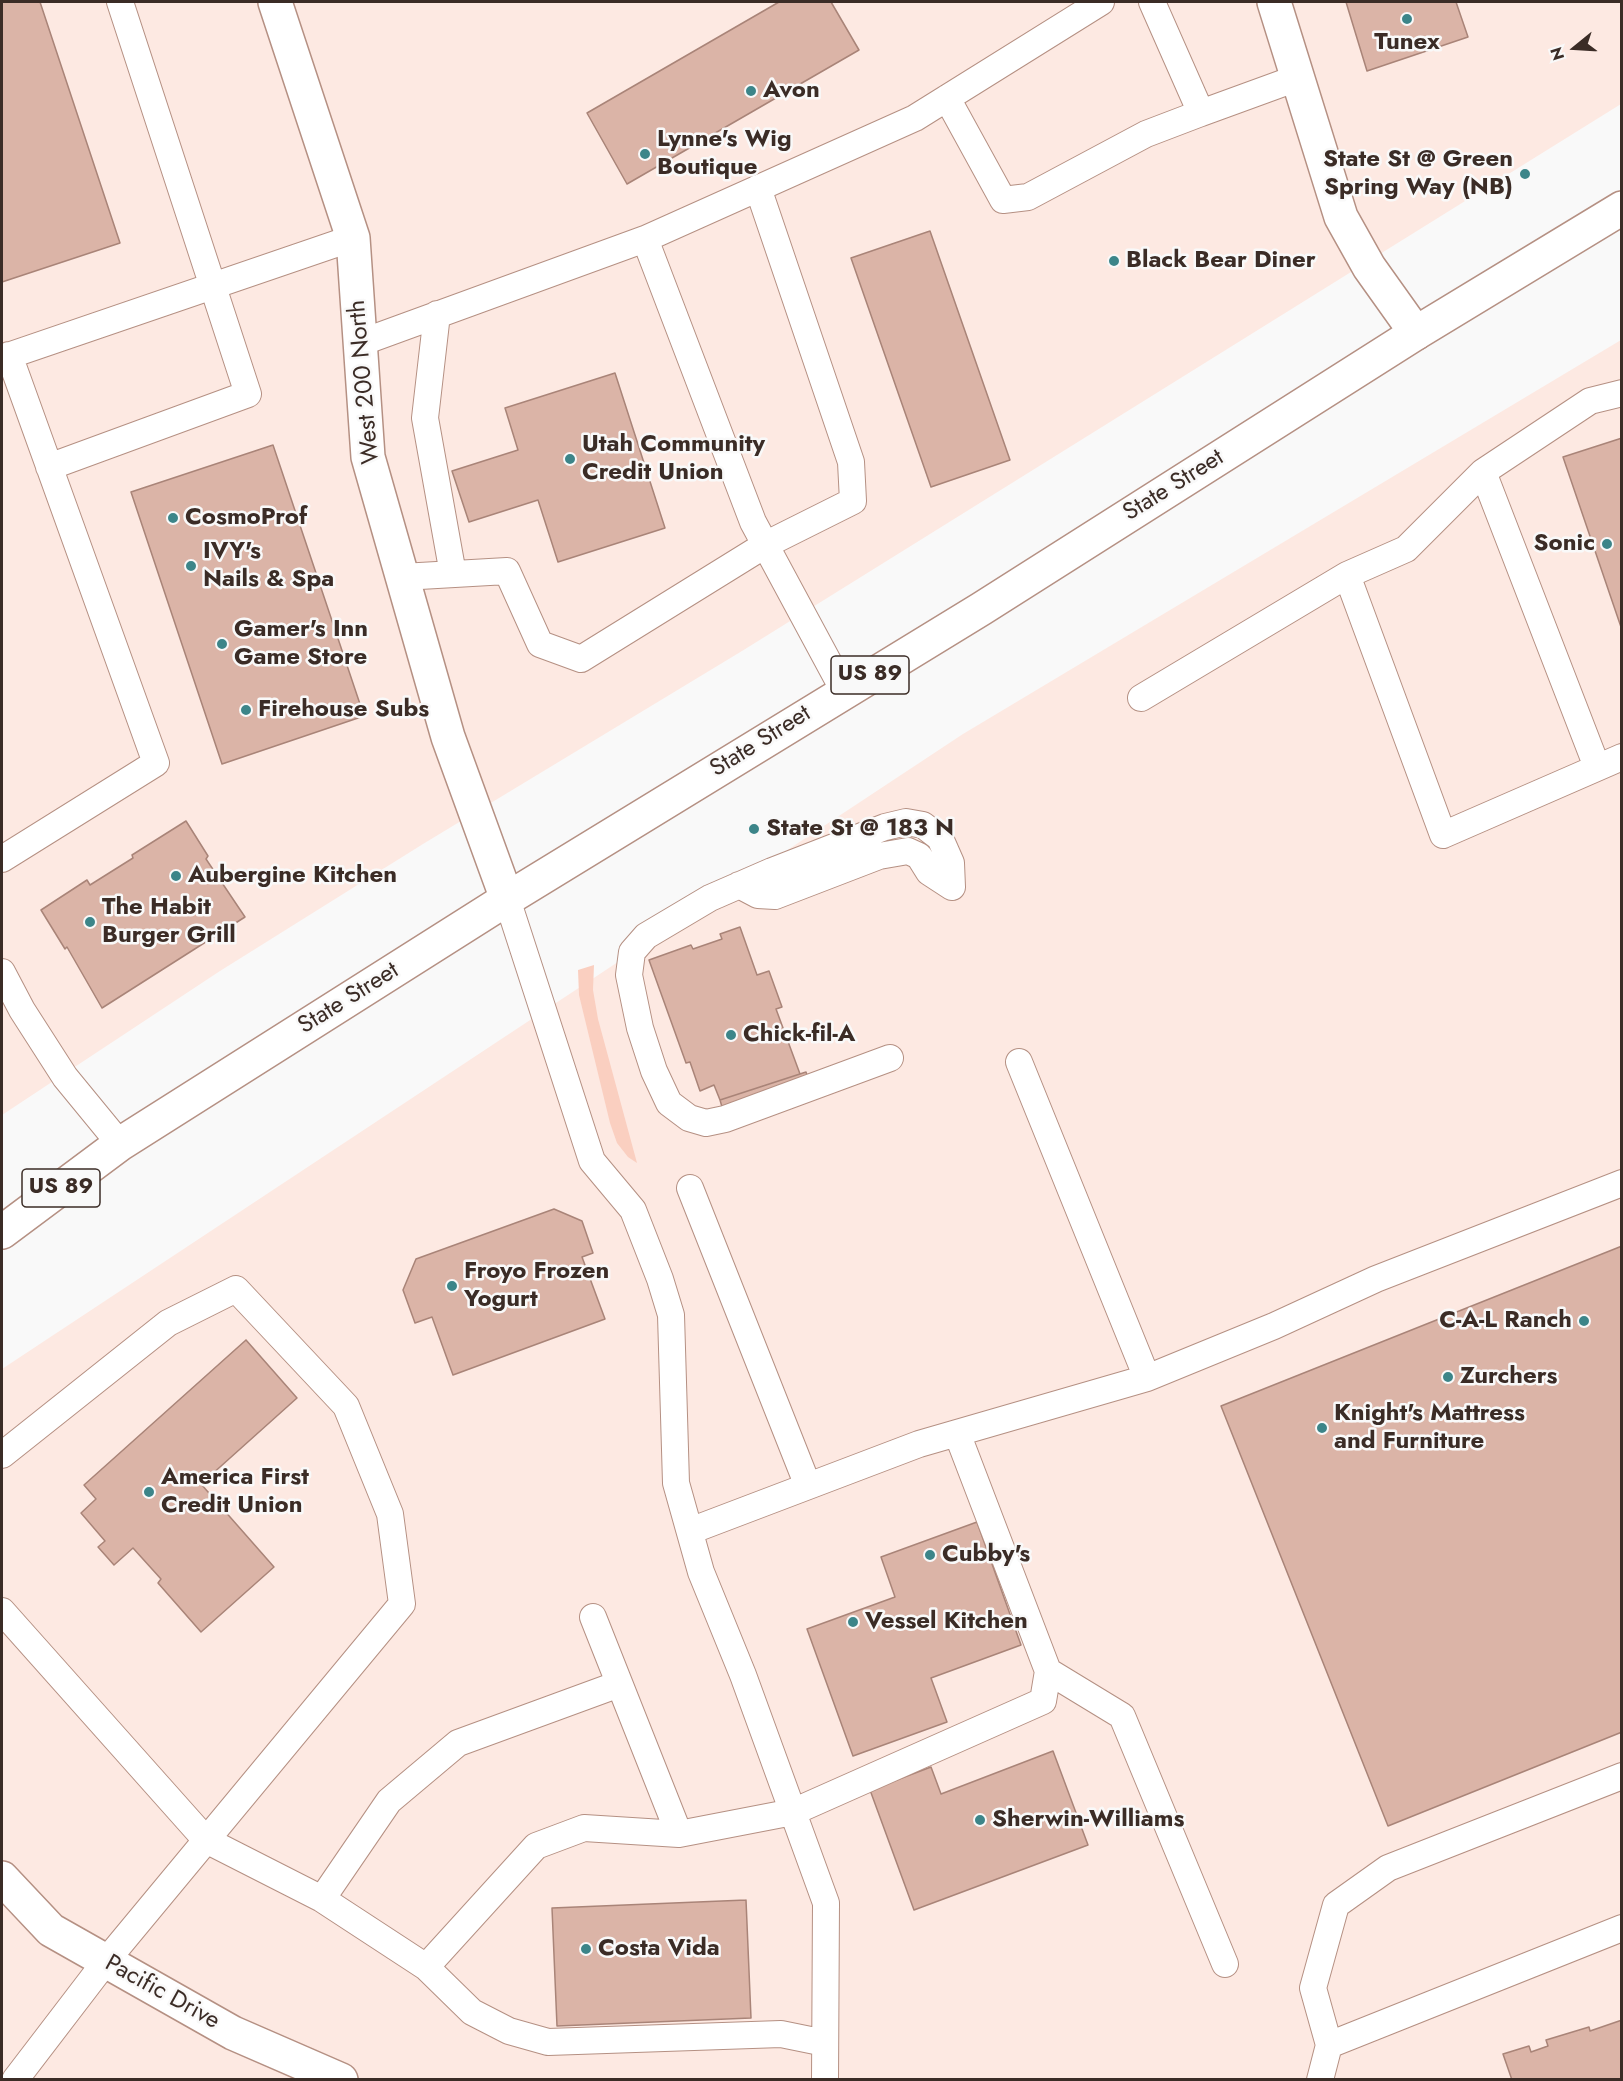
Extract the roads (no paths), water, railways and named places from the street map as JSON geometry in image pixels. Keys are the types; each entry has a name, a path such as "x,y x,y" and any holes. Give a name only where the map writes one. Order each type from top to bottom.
{"main road":[{"name":"West 200 North","path":"275,2 354,238 368,457 448,736 507,899"},
{"path":"1274,2 1341,218 1369,267 1416,333"},
{"name":"State Street","path":"2,1232 120,1144 507,899 981,609 1416,333 1622,208"},
{"name":"Pacific Drive","path":"2,1878 51,1930 233,2033 341,2079"}],"lane":[{"path":"49,467 248,394 120,2"},
{"path":"360,343 645,239 915,118 1101,2"},
{"path":"1152,2 1200,113"},
{"path":"947,98 1003,200 1028,197 1146,134 1297,78"},
{"path":"402,577 507,571 540,644 581,659 765,545 853,501 851,462 758,188"},
{"path":"2,859 156,763 49,467 5,356 354,238"},
{"path":"645,239 753,522 844,691"},
{"path":"437,314 425,418 453,574"},
{"path":"1141,698 1347,575 1406,549 1483,472 1590,401 1622,393"},
{"path":"1483,472 1597,767"},
{"path":"1347,575 1443,835 1622,757"},
{"path":"890,1058 716,1121 706,1123 689,1118 669,1103 654,1071 640,1028 629,975 632,952 646,936 710,898 875,831 906,822 923,825 940,838 951,863 952,887"},
{"path":"507,899 592,1161 633,1210 660,1279 671,1315 676,1483 701,1572 743,1675 826,1903 825,2079"},
{"path":"2,972 22,1010 66,1077 120,1144"},
{"path":"1019,1062 1147,1378"},
{"path":"690,1531 919,1444 1147,1378 1274,1326 1376,1279 1622,1183"},
{"path":"690,1188 808,1486"},
{"path":"2,1455 168,1323 236,1289 346,1406 390,1514 402,1604 106,1961 15,2079"},
{"path":"426,1967 536,1846 584,1828 679,1834 793,1812 1043,1701 1048,1671 957,1433"},
{"path":"2,1611 206,1840 322,1899 426,1967 472,2012 509,2031 548,2042 781,2034 825,2043"},
{"path":"593,1617 679,1834"},
{"path":"1048,1671 1122,1716 1225,1964"},
{"path":"322,1899 389,1801 458,1743 619,1684"},
{"path":"1320,2079 1329,2045 1313,1988 1336,1905 1388,1868 1622,1776"},
{"path":"1329,2045 1622,1928"}],"place":[{"name":"Tunex","path":"1407,19"},
{"name":"Avon","path":"751,91"},
{"name":"Lynne's Wig Boutique","path":"645,154"},
{"name":"State St @ Green Spring Way (NB)","path":"1525,174"},
{"name":"Black Bear Diner","path":"1114,261"},
{"name":"Utah Community Credit Union","path":"570,459"},
{"name":"CosmoProf","path":"173,518"},
{"name":"Sonic","path":"1607,544"},
{"name":"IVY's Nails & Spa","path":"191,566"},
{"name":"Gamer's Inn Game Store","path":"222,644"},
{"name":"Firehouse Subs","path":"246,710"},
{"name":"State St @ 183 N","path":"754,829"},
{"name":"Aubergine Kitchen","path":"176,876"},
{"name":"The Habit Burger Grill","path":"90,922"},
{"name":"Chick-fil-A","path":"731,1035"},
{"name":"Froyo Frozen Yogurt","path":"452,1286"},
{"name":"C-A-L Ranch","path":"1584,1321"},
{"name":"Zurchers","path":"1448,1377"},
{"name":"Knight's Mattress and Furniture","path":"1322,1428"},
{"name":"America First Credit Union","path":"149,1492"},
{"name":"Cubby's","path":"930,1555"},
{"name":"Vessel Kitchen","path":"853,1622"},
{"name":"Sherwin-Williams","path":"980,1820"},
{"name":"Costa Vida","path":"586,1949"}]}
